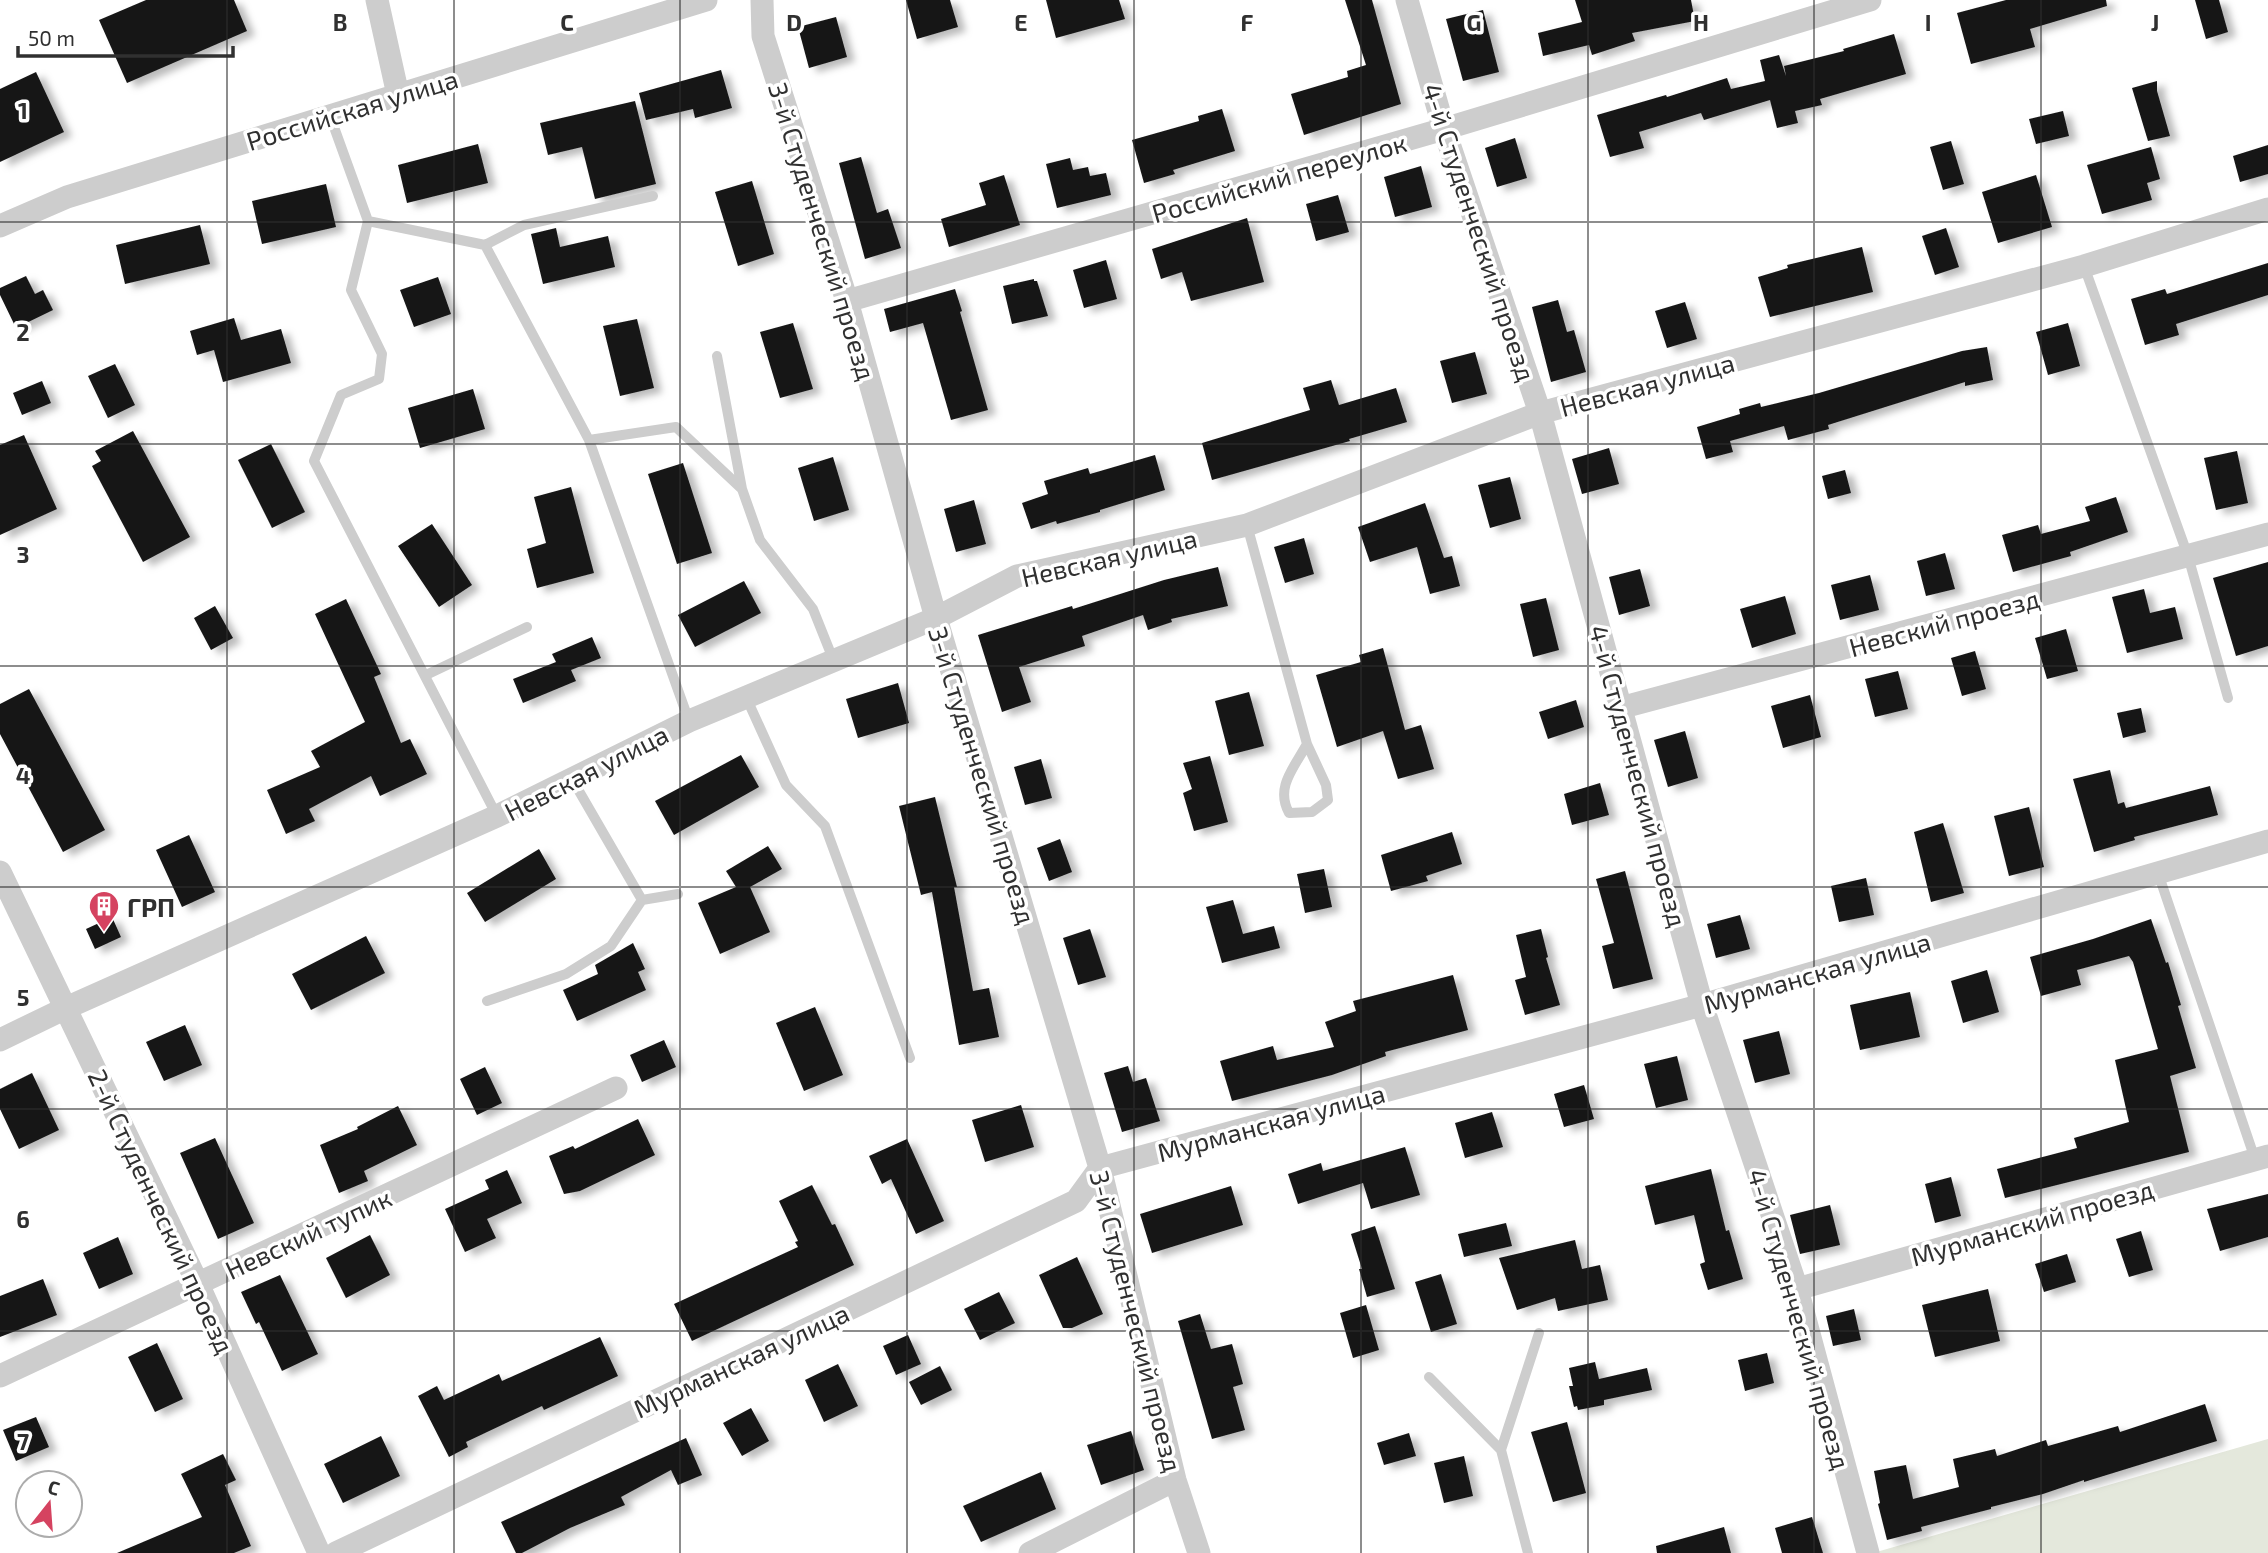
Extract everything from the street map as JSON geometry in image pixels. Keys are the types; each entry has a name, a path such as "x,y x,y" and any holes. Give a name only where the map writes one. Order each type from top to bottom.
{"street":[{"path":"377,0 398,95"},
{"name":"Российская улица","path":"0,226 66,197 706,0"},
{"name":"3-й Студенческий проезд","path":"762,0 763,37 847,301 936,618 1100,1168 1175,1480 1199,1553"},
{"name":"4-й Студенческий проезд","path":"1407,0 1444,129 1540,413 1702,1005 1797,1289 1868,1553"},
{"name":"Российский переулок","path":"847,301 1444,129 1870,0"},
{"name":"Невская улица","path":"0,1040 66,1008 497,817 689,721 936,618 1017,576 1247,525 1540,413 2084,266 2268,209"},
{"name":"Невский проезд","path":"1620,709 2268,534"},
{"name":"Мурманская улица","path":"336,1553 1076,1201 1100,1168 1702,1005 2268,841"},
{"name":"2-й Студенческий проезд","path":"0,873 198,1284 319,1553"},
{"name":"Невский тупик","path":"0,1376 616,1088"},
{"name":"Мурманский проезд","path":"1797,1289 2261,1158"},
{"path":"1030,1553 1175,1480"}],"lane":[{"path":"330,116 368,221 351,290 382,354 379,379 341,395 314,461 497,817"},
{"path":"368,221 485,245 524,225 653,196"},
{"path":"485,245 589,440 689,721"},
{"path":"2084,266 2188,556 2228,698"},
{"path":"717,356 742,489 760,540 813,608 833,659"},
{"path":"589,440 676,427 742,489"},
{"path":"1247,525 1307,744 1326,785 1328,800 1312,812 1289,813 1283,801 1284,785 1307,744"},
{"path":"426,675 527,626"},
{"path":"746,696 786,785 825,826 910,1058"},
{"path":"572,779 642,900"},
{"path":"2158,873 2261,1158"},
{"path":"486,1001 566,974 611,946 642,900 678,894"},
{"path":"1501,1450 1539,1333"},
{"path":"1429,1377 1501,1450 1528,1553"}],"shaded area":[{"path":"2268,1439 2268,1553 1873,1553"}],"building":[{"path":"146,0 234,0 247,31 127,83 99,20"},
{"path":"906,0 950,0 958,27 917,39"},
{"path":"1046,0 1119,0 1125,19 1056,38"},
{"path":"1345,0 1372,0 1401,104 1304,135 1291,94 1348,77 1347,71 1366,65"},
{"path":"1575,0 1691,0 1695,21 1632,33 1635,41 1592,55 1589,45 1543,56 1538,33 1582,22"},
{"path":"2006,0 2106,0 2107,6 2030,29 2035,47 1971,64 1957,13"},
{"path":"2195,0 2219,0 2228,32 2206,39"},
{"path":"1483,10 1499,72 1463,81 1446,19"},
{"path":"836,17 847,57 809,68 798,27"},
{"path":"1894,34 1906,74 1820,99 1822,105 1795,111 1798,123 1777,128 1770,100 1704,120 1701,113 1639,132 1644,148 1610,157 1597,115 1727,78 1731,89 1765,81 1760,60 1779,55 1786,76 1784,66 1844,51 1843,49"},
{"path":"721,70 732,108 695,118 693,109 646,120 639,93"},
{"path":"36,72 64,132 0,162 0,89"},
{"path":"2157,81 2157,91 2170,136 2148,141 2132,88"},
{"path":"635,101 656,184 595,199 582,147 548,155 540,123"},
{"path":"1222,109 1235,151 1173,170 1175,174 1144,183 1132,140 1199,121 1198,116"},
{"path":"2063,111 2069,136 2036,144 2029,119"},
{"path":"1515,138 1527,178 1497,187 1485,148"},
{"path":"1951,141 1964,184 1943,190 1930,147"},
{"path":"478,144 488,183 407,203 398,165"},
{"path":"2268,145 2268,174 2240,182 2233,156"},
{"path":"2151,147 2160,179 2147,183 2152,200 2102,214 2087,165"},
{"path":"861,157 877,213 888,209 901,248 865,259 839,163"},
{"path":"1070,158 1073,170 1088,167 1090,176 1106,173 1111,195 1057,208 1046,164"},
{"path":"1421,166 1432,207 1395,217 1384,177"},
{"path":"1004,175 1020,225 949,247 941,219 986,205 979,183"},
{"path":"2036,175 2052,227 1998,243 1982,192"},
{"path":"752,181 774,254 738,266 715,192"},
{"path":"326,184 336,227 262,244 252,201"},
{"path":"1338,195 1349,232 1316,241 1306,204"},
{"path":"1247,218 1264,282 1191,301 1182,272 1161,279 1152,249"},
{"path":"200,225 210,264 125,284 116,245"},
{"path":"556,228 560,247 608,236 615,267 543,284 531,234"},
{"path":"1946,228 1959,267 1935,275 1922,236"},
{"path":"1862,247 1873,292 1770,317 1758,277 1788,268 1787,265"},
{"path":"1106,260 1117,299 1084,308 1073,270"},
{"path":"2268,263 2268,295 2176,324 2179,335 2145,345 2131,299 2165,289 2167,294"},
{"path":"26,276 35,294 43,290 53,310 16,328 0,295 0,288"},
{"path":"438,277 451,314 414,327 400,290"},
{"path":"1034,279 1048,316 1012,324 1003,286"},
{"path":"955,289 988,410 951,420 923,323 890,332 884,309"},
{"path":"1558,300 1567,332 1574,330 1586,372 1551,382 1532,307"},
{"path":"1685,302 1697,339 1667,348 1655,311"},
{"path":"234,318 241,340 281,329 291,363 223,382 214,350 197,355 190,331"},
{"path":"637,319 654,388 620,396 603,326"},
{"path":"793,323 813,389 780,398 760,332"},
{"path":"2068,323 2080,366 2048,375 2036,332"},
{"path":"1987,347 1993,380 1965,386 1965,382 1828,425 1829,429 1788,440 1784,426 1730,441 1733,452 1706,459 1697,427 1740,414 1739,409 1760,403 1761,407 1819,393 1962,351"},
{"path":"1475,352 1487,394 1452,403 1440,361"},
{"path":"115,364 135,405 108,418 88,376"},
{"path":"1331,380 1339,405 1396,388 1407,422 1212,480 1202,443 1310,410 1303,388"},
{"path":"42,381 51,403 22,415 13,393"},
{"path":"473,389 485,429 420,448 408,408"},
{"path":"133,431 190,537 143,562 92,466 101,461 95,451"},
{"path":"24,435 57,509 0,535 0,445"},
{"path":"271,444 305,512 272,528 238,460"},
{"path":"1609,448 1619,484 1582,494 1572,459"},
{"path":"2237,451 2248,503 2216,510 2204,458"},
{"path":"1155,455 1165,490 1100,512 1031,529 1022,503 1048,494 1044,481 1088,468 1090,474"},
{"path":"833,457 849,510 814,521 798,468"},
{"path":"683,463 712,553 677,564 648,474"},
{"path":"1845,470 1851,493 1828,499 1822,476"},
{"path":"1510,477 1521,519 1490,528 1478,485"},
{"path":"571,487 594,573 537,588 527,549 546,543 534,497"},
{"path":"2116,497 2128,532 2070,552 2071,556 2013,572 2002,535 2038,525 2041,534 2090,521 2085,507"},
{"path":"974,500 986,544 956,552 944,509"},
{"path":"1425,503 1444,558 1452,556 1460,586 1430,594 1417,547 1370,562 1358,527"},
{"path":"432,524 472,585 439,607 398,546"},
{"path":"1304,538 1314,574 1285,583 1274,547"},
{"path":"1945,553 1955,589 1926,596 1917,561"},
{"path":"2268,562 2268,646 2236,656 2213,578"},
{"path":"1218,567 1228,606 1171,619 1172,622 1148,630 1143,615 1082,636 1085,646 1019,667 1031,702 1002,712 978,635 1072,606 1073,609 1164,580"},
{"path":"1640,569 1650,606 1619,615 1609,577"},
{"path":"1870,575 1879,610 1840,620 1831,585"},
{"path":"744,581 761,613 695,647 678,615"},
{"path":"2144,589 2150,613 2175,607 2183,639 2127,653 2112,597"},
{"path":"1785,596 1796,634 1752,648 1740,609"},
{"path":"1546,598 1559,650 1533,657 1520,604"},
{"path":"346,599 381,674 374,677 401,743 410,739 427,774 380,796 371,776 309,809 315,821 286,834 267,790 320,767 311,751 365,722 315,614"},
{"path":"215,606 233,638 211,650 194,618"},
{"path":"2066,629 2078,671 2047,679 2035,638"},
{"path":"592,637 601,658 571,670 576,681 523,703 513,679 556,662 552,654"},
{"path":"1383,648 1405,730 1421,725 1434,769 1398,779 1383,731 1337,747 1316,675 1361,662 1359,655"},
{"path":"1975,651 1986,689 1962,696 1951,658"},
{"path":"1898,671 1908,709 1875,717 1865,679"},
{"path":"898,683 909,723 858,738 846,699"},
{"path":"29,689 105,830 63,852 0,734 0,704"},
{"path":"1249,692 1264,746 1229,755 1215,701"},
{"path":"1810,695 1821,737 1783,748 1771,706"},
{"path":"1576,700 1584,727 1548,739 1539,712"},
{"path":"2141,708 2146,732 2123,738 2117,713"},
{"path":"1685,731 1698,778 1668,787 1654,740"},
{"path":"741,755 759,787 674,835 655,801"},
{"path":"1210,756 1228,822 1194,831 1183,793 1192,789 1183,763"},
{"path":"1041,759 1052,798 1025,805 1014,767"},
{"path":"2110,770 2118,804 2124,802 2126,808 2210,786 2218,815 2134,837 2135,840 2094,852 2073,779"},
{"path":"1600,783 1609,815 1572,825 1564,794"},
{"path":"935,797 957,887 954,887 973,991 989,988 999,1037 959,1045 932,892 921,895 899,806"},
{"path":"2029,807 2044,867 2009,876 1994,816"},
{"path":"1943,823 1964,893 1931,902 1914,832"},
{"path":"1452,832 1462,864 1426,876 1428,881 1391,891 1381,855"},
{"path":"189,835 215,892 182,907 156,850"},
{"path":"1060,839 1072,872 1049,881 1037,848"},
{"path":"768,846 782,869 750,887 770,932 720,954 698,903 736,887 726,871"},
{"path":"539,849 556,879 485,922 467,893"},
{"path":"1324,869 1332,907 1305,913 1297,874"},
{"path":"1625,871 1653,979 1613,989 1602,946 1614,943 1596,879"},
{"path":"1866,878 1874,915 1839,922 1831,886"},
{"path":"1233,900 1243,934 1274,926 1280,948 1222,963 1206,907"},
{"path":"1740,915 1750,949 1716,958 1707,924"},
{"name":"ГРП","path":"112,917 121,937 95,949 86,929"},
{"path":"2151,919 2181,1005 2178,1006 2196,1068 2170,1076 2189,1152 2005,1198 1997,1169 2077,1148 2074,1138 2129,1122 2115,1060 2158,1049 2129,956 2077,970 2081,985 2041,996 2030,957"},
{"path":"1090,929 1106,977 1078,985 1063,938"},
{"path":"1541,929 1548,957 1546,958 1560,1005 1525,1015 1515,980 1526,977 1516,935"},
{"path":"366,936 385,973 311,1010 292,974"},
{"path":"633,943 645,969 638,972 646,990 577,1021 563,990 598,974 595,965"},
{"path":"1987,970 1999,1012 1963,1023 1951,981"},
{"path":"1453,975 1468,1030 1385,1052 1386,1056 1332,1075 1232,1101 1220,1061 1273,1046 1277,1060 1334,1047 1325,1022 1356,1011 1353,1001"},
{"path":"1910,992 1920,1037 1860,1050 1850,1005"},
{"path":"815,1007 843,1075 804,1091 776,1023"},
{"path":"185,1025 202,1065 164,1081 146,1042"},
{"path":"1779,1031 1790,1074 1755,1083 1743,1040"},
{"path":"664,1040 676,1067 642,1082 630,1055"},
{"path":"1677,1056 1688,1100 1656,1108 1644,1064"},
{"path":"1128,1066 1133,1082 1146,1078 1160,1121 1122,1132 1104,1073"},
{"path":"485,1067 502,1103 477,1115 460,1079"},
{"path":"32,1073 59,1130 19,1149 0,1109 0,1089"},
{"path":"1584,1085 1594,1119 1564,1127 1554,1094"},
{"path":"1021,1105 1034,1147 985,1162 972,1120"},
{"path":"398,1106 417,1145 364,1171 368,1181 339,1193 320,1145 358,1129 357,1127"},
{"path":"1492,1112 1503,1147 1465,1158 1455,1123"},
{"path":"638,1119 655,1155 580,1191 564,1194 549,1156 573,1146 575,1149"},
{"path":"215,1138 254,1223 218,1239 180,1153"},
{"path":"907,1139 944,1221 916,1234 891,1179 882,1184 869,1156"},
{"path":"1405,1147 1420,1195 1371,1209 1363,1183 1298,1204 1288,1174 1321,1163 1323,1171"},
{"path":"1711,1169 1726,1231 1729,1230 1743,1279 1708,1290 1700,1264 1705,1262 1694,1215 1655,1225 1645,1186"},
{"path":"507,1170 522,1203 487,1219 496,1238 465,1252 445,1209 489,1189 485,1180"},
{"path":"1951,1177 1961,1216 1935,1223 1925,1184"},
{"path":"812,1185 832,1225 835,1224 854,1265 692,1341 674,1304 798,1247 795,1242 798,1241 779,1201"},
{"path":"1231,1186 1243,1225 1152,1253 1140,1214"},
{"path":"2268,1194 2268,1237 2220,1251 2207,1209"},
{"path":"1830,1205 1840,1245 1800,1254 1790,1215"},
{"path":"1506,1223 1512,1246 1464,1257 1458,1234"},
{"path":"1375,1226 1395,1289 1367,1297 1351,1234"},
{"path":"2141,1231 2153,1270 2129,1277 2116,1239"},
{"path":"370,1235 390,1275 346,1298 326,1258"},
{"path":"118,1237 133,1274 99,1289 83,1253"},
{"path":"1575,1240 1582,1269 1600,1265 1608,1300 1558,1311 1555,1298 1517,1310 1499,1258"},
{"path":"2067,1254 2076,1282 2044,1292 2035,1264"},
{"path":"1077,1257 1103,1314 1072,1328 1063,1328 1039,1275"},
{"path":"1441,1274 1457,1324 1431,1332 1415,1282"},
{"path":"280,1275 318,1354 282,1371 259,1322 256,1324 241,1292"},
{"path":"43,1279 57,1315 0,1337 0,1296"},
{"path":"1988,1289 2000,1341 1935,1357 1922,1305"},
{"path":"999,1292 1015,1323 980,1340 964,1309"},
{"path":"1366,1305 1379,1350 1353,1358 1340,1313"},
{"path":"1854,1309 1861,1340 1833,1346 1826,1316"},
{"path":"1200,1314 1211,1349 1232,1344 1243,1384 1233,1387 1245,1430 1212,1439 1178,1321"},
{"path":"908,1335 921,1364 896,1375 883,1346"},
{"path":"600,1337 618,1376 544,1410 542,1406 466,1442 468,1447 449,1457 418,1396 437,1386 444,1400 499,1374 502,1381"},
{"path":"157,1343 183,1399 155,1412 128,1357"},
{"path":"1767,1353 1774,1383 1745,1391 1738,1360"},
{"path":"1595,1362 1599,1379 1647,1368 1652,1390 1604,1400 1604,1405 1578,1410 1577,1406 1574,1407 1569,1386 1573,1386 1569,1368"},
{"path":"838,1364 858,1406 824,1422 805,1380"},
{"path":"940,1366 952,1390 921,1405 909,1382"},
{"path":"2205,1404 2217,1441 2043,1494 1921,1527 1922,1531 1887,1540 1878,1504 1880,1503 1874,1471 1906,1465 1913,1499 1959,1487 1953,1459 1995,1449 1997,1456 2046,1440 2048,1446 2118,1426 2120,1432"},
{"path":"751,1408 769,1441 742,1456 723,1423"},
{"path":"36,1417 49,1447 16,1461 3,1430"},
{"path":"1567,1422 1586,1493 1553,1502 1531,1432"},
{"path":"1131,1431 1144,1470 1101,1485 1087,1445"},
{"path":"1409,1433 1416,1456 1384,1465 1377,1443"},
{"path":"381,1436 400,1476 343,1503 324,1464"},
{"path":"686,1438 702,1475 678,1485 671,1470 621,1497 625,1505 570,1528 522,1553 516,1553 501,1522"},
{"path":"223,1454 236,1480 225,1485 251,1546 234,1553 117,1553 202,1517 181,1474"},
{"path":"1464,1456 1473,1496 1444,1503 1434,1463"},
{"path":"1041,1472 1056,1509 981,1542 963,1506"},
{"path":"1812,1517 1823,1553 1782,1553 1775,1528"},
{"path":"1724,1527 1731,1553 1657,1553 1656,1546"}],"place":[{"name":"ГРП","path":"104,933"}]}
